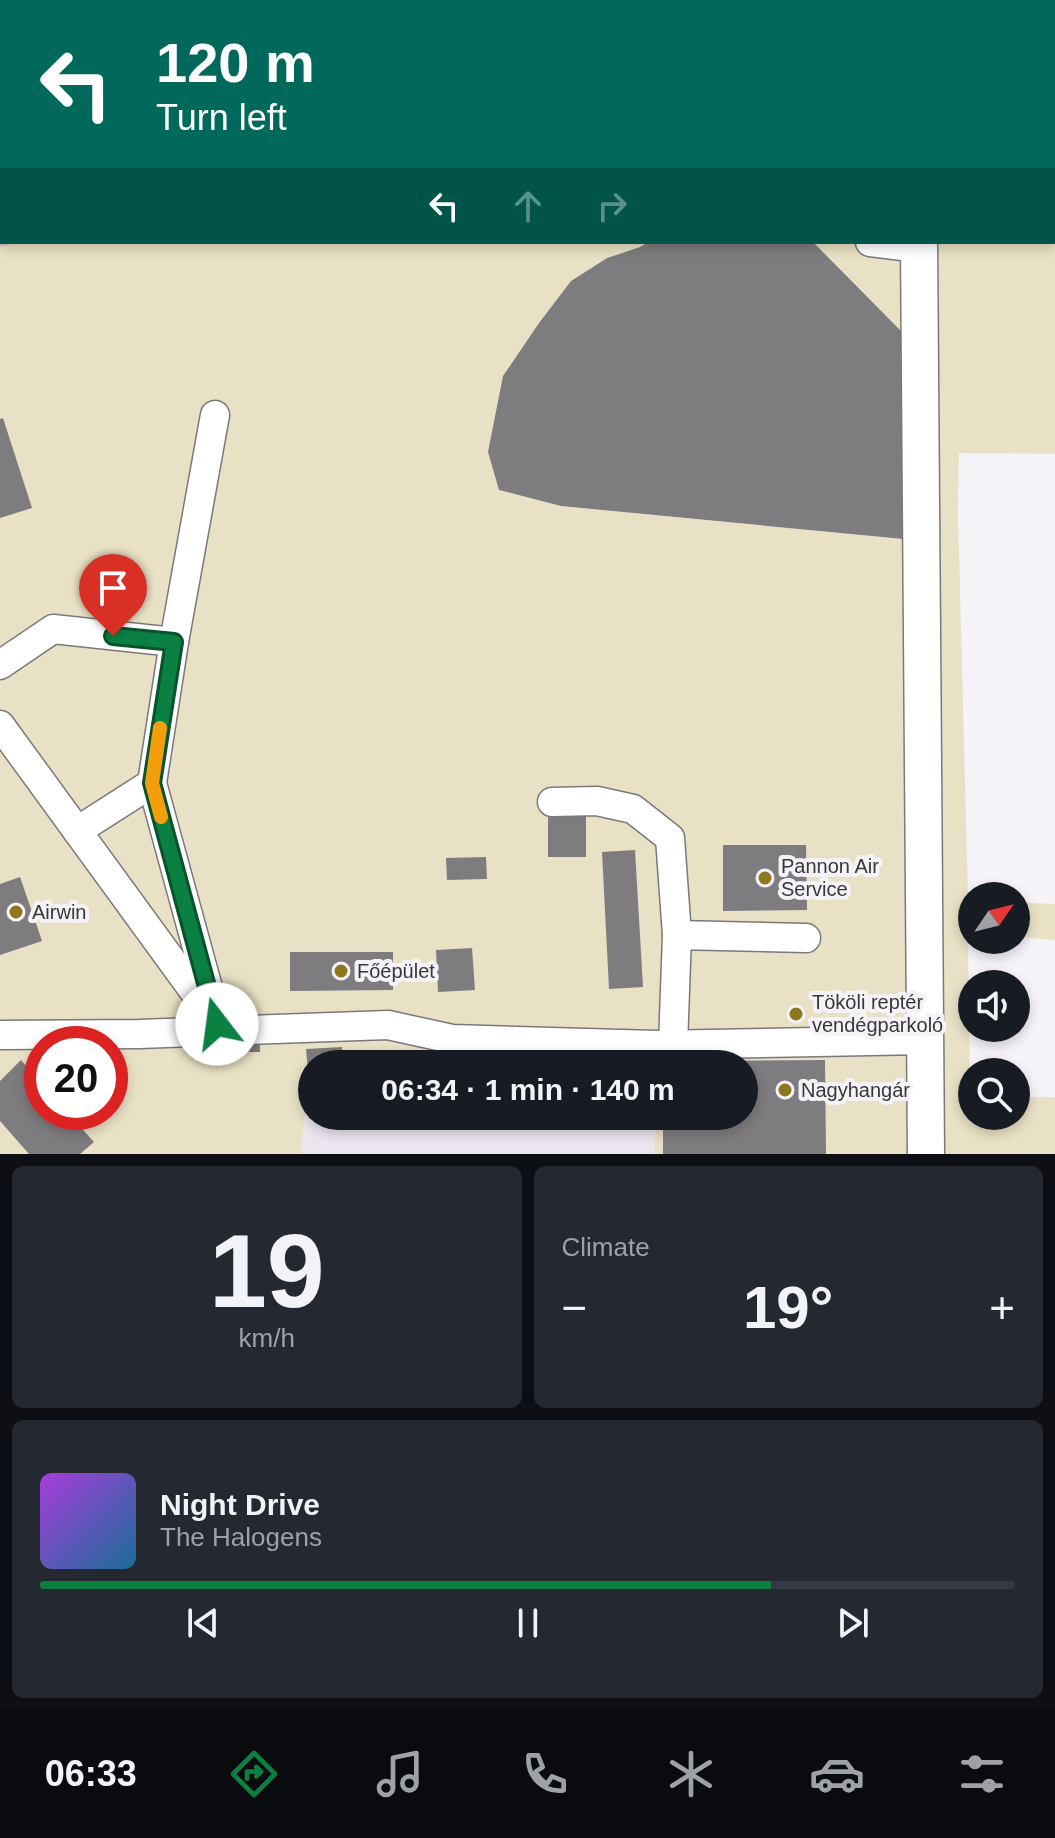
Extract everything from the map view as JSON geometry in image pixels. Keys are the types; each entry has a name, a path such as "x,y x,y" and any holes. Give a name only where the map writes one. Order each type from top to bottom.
{"main road":[{"path":"919,245 926,1154"}],"lane":[{"path":"215,415 152,783 220,1027"},
{"path":"0,665 53,629 174,642"},
{"path":"0,725 220,1027"},
{"path":"77,831 152,783"},
{"path":"552,802 597,801 633,809 670,838 677,935 673,1045"},
{"path":"677,935 806,938"},
{"path":"128,1037 220,1027 388,1025 452,1039 673,1045 926,1040"},
{"path":"0,1035 24,1041"}],"shaded area":[{"path":"0,244 645,244 607,258 571,281 504,376 499,490 561,506 902,539 902,332 815,244 1055,244 1055,454 959,453 968,882 958,882 958,954 968,954 968,970 958,970 958,1042 969,1042 970,1058 958,1058 958,1130 1030,1130 1030,1097 1055,1097 1055,1154 654,1154 655,1130 758,1130 758,1050 656,1050 656,1046 453,1039 444,1050 298,1050 298,1130 303,1130 301,1154 0,1154"},
{"path":"1030,903 1055,904 1055,940 1030,938"},
{"path":"452,1039 656,1045 656,1050 443,1050"},
{"path":"303,1130 655,1130 654,1154 301,1154"}],"building":[{"path":"645,244 815,244 902,332 903,539 561,506 499,490 488,452 503,376 571,281 607,258"},
{"path":"3,418 32,508 0,518 0,419"},
{"path":"548,815 586,815 586,857 548,857"},
{"name":"Pannon Air Service","path":"723,845 806,845 807,910 723,911"},
{"path":"635,850 643,987 609,989 602,852"},
{"path":"486,857 487,879 447,880 446,858"},
{"name":"Airwin","path":"20,877 42,941 0,955 0,884"},
{"path":"472,948 475,990 438,992 436,950"},
{"name":"Főépület","path":"290,952 393,952 393,990 290,991"},
{"path":"240,1042 260,1042 260,1052 240,1052"},
{"path":"342,1047 342,1050 306,1050"},
{"path":"21,1060 24,1063 24,1130 83,1130 94,1142 80,1154 29,1154 0,1121 0,1081"},
{"name":"Nagyhangár","path":"758,1060 825,1060 826,1154 663,1154 663,1130 758,1130"}],"slow traffic":[{"path":"160,728 152,783 161,817"}],"place":[{"name":"Pannon Air Service","path":"765,878"},
{"name":"Airwin","path":"16,912"},
{"name":"Főépület","path":"341,971"},
{"name":"Tököli reptér vendégparkoló","path":"796,1014"},
{"name":"Nagyhangár","path":"785,1090"}],"route":[{"path":"113,636 174,642 152,783 217,1024"}]}
